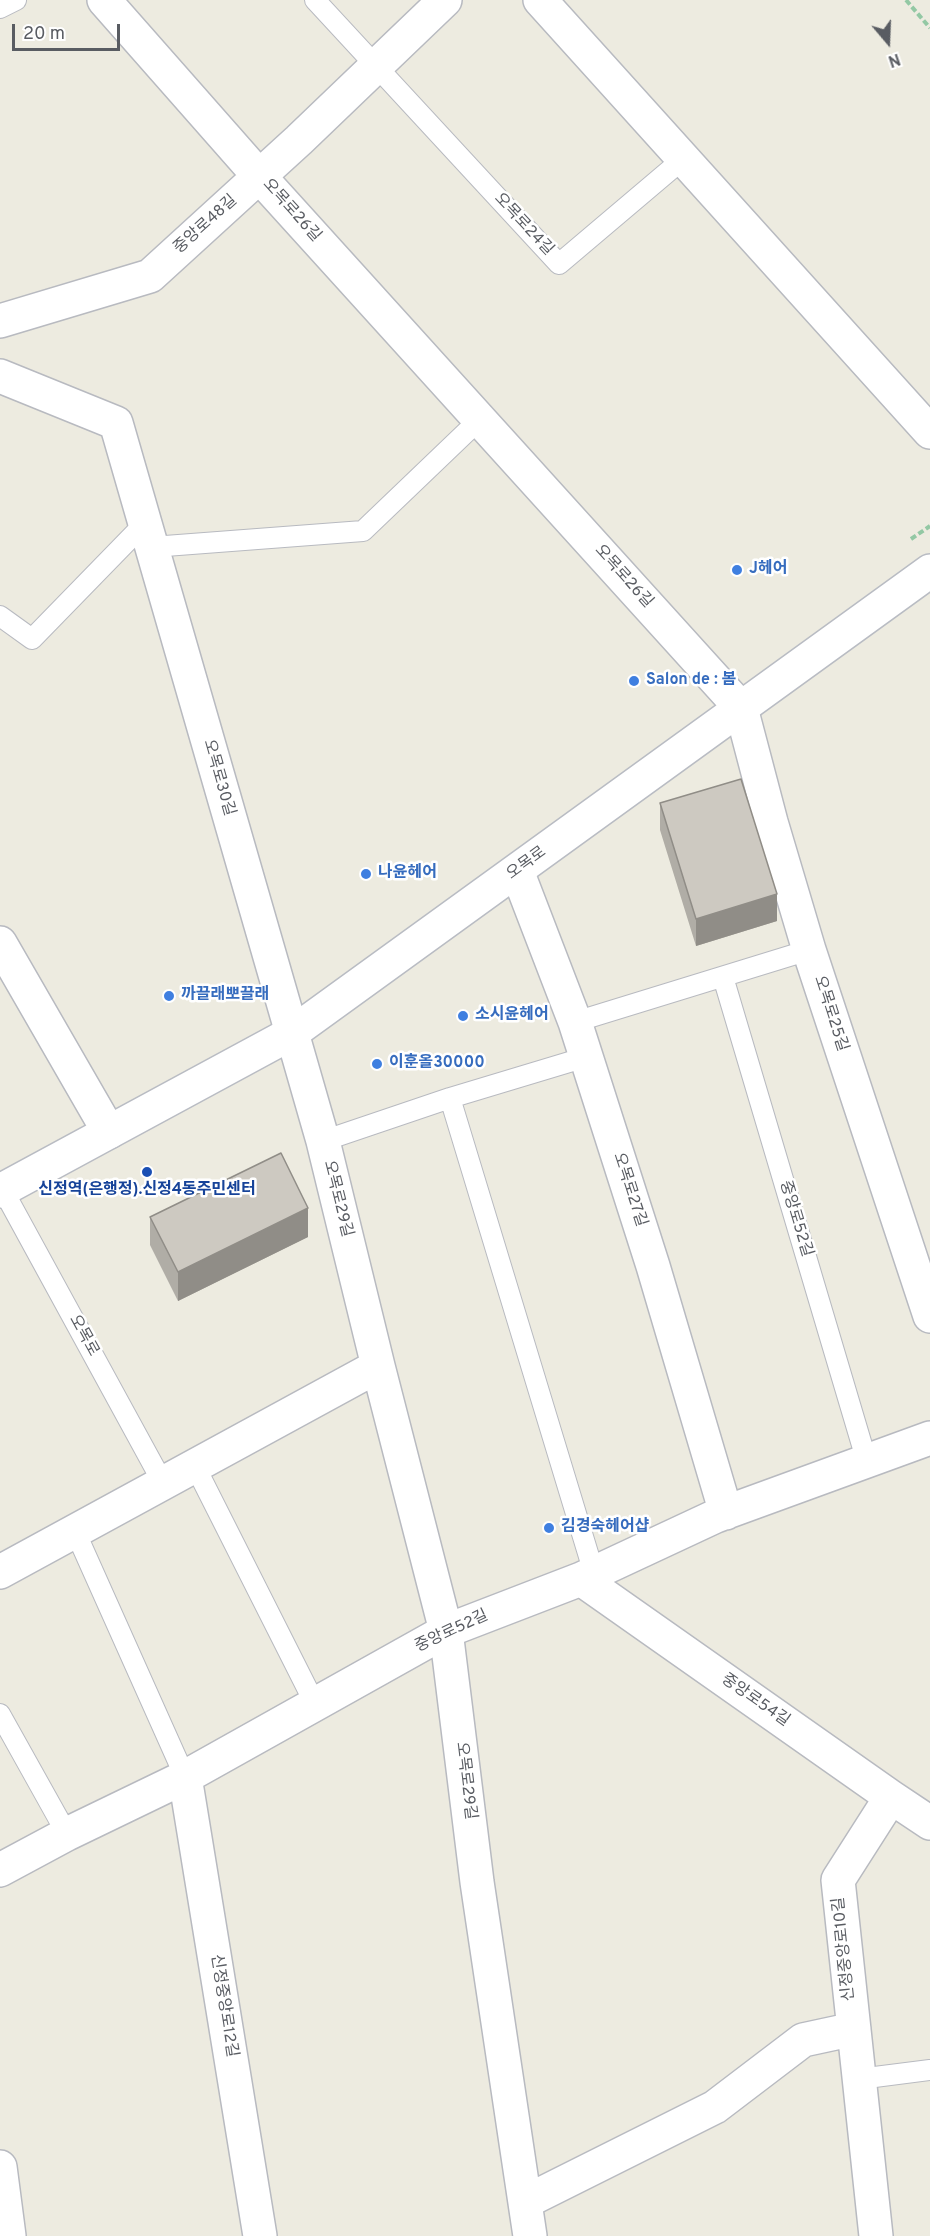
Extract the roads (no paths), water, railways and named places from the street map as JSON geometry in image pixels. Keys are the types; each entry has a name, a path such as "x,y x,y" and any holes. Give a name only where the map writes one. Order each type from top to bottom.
{"street":[{"name":"오목로26길","path":"104,0 259,176 741,708"},
{"name":"중앙로48길","path":"0,321 150,276 445,0"},
{"path":"540,0 930,432"},
{"name":"오목로30길","path":"0,376 116,423 292,1033"},
{"name":"오목로","path":"1,1191 292,1033 930,571"},
{"name":"오목로25길","path":"741,708 771,822 809,950 930,1316"},
{"name":"오목로27길","path":"517,871 575,1022 653,1266 726,1513"},
{"path":"0,943 109,1132"},
{"name":"오목로29길","path":"292,1033 323,1141 446,1631 477,1882 530,2236"},
{"path":"0,1571 378,1366"},
{"name":"중앙로52길","path":"0,1870 185,1777 446,1631 588,1576 726,1513 930,1438"},
{"name":"중앙로54길","path":"588,1576 930,1823"},
{"name":"신정중앙로12길","path":"185,1777 260,2236"},
{"name":"신정중앙로10길","path":"876,2236 838,1880 891,1797"},
{"path":"525,2202 715,2107 803,2040 854,2028"},
{"path":"0,2167 9,2236"}],"lane":[{"path":"0,8 16,0"},
{"path":"315,0 376,67"},
{"name":"오목로24길","path":"376,67 559,264 683,159"},
{"path":"0,616 32,639 148,535 363,531 480,419"},
{"path":"575,1022 809,950"},
{"name":"중앙로52길","path":"723,976 867,1462"},
{"path":"323,1141 450,1098 586,1056"},
{"path":"450,1098 588,1576"},
{"name":"오목로","path":"1,1191 164,1483"},
{"path":"195,1466 315,1704"},
{"path":"75,1531 185,1777"},
{"path":"0,1714 68,1834"},
{"path":"859,2079 930,2070"}],"place":[{"name":"J헤어","path":"737,570"},
{"name":"Salon de : 봄","path":"634,681"},
{"name":"나윤헤어","path":"366,874"},
{"name":"까끌래뽀끌래","path":"169,996"},
{"name":"소시윤헤어","path":"463,1016"},
{"name":"이훈올30000","path":"377,1064"},
{"name":"신정역(은행정).신정4동주민센터","path":"147,1172"},
{"name":"김경숙헤어샵","path":"549,1528"}]}
